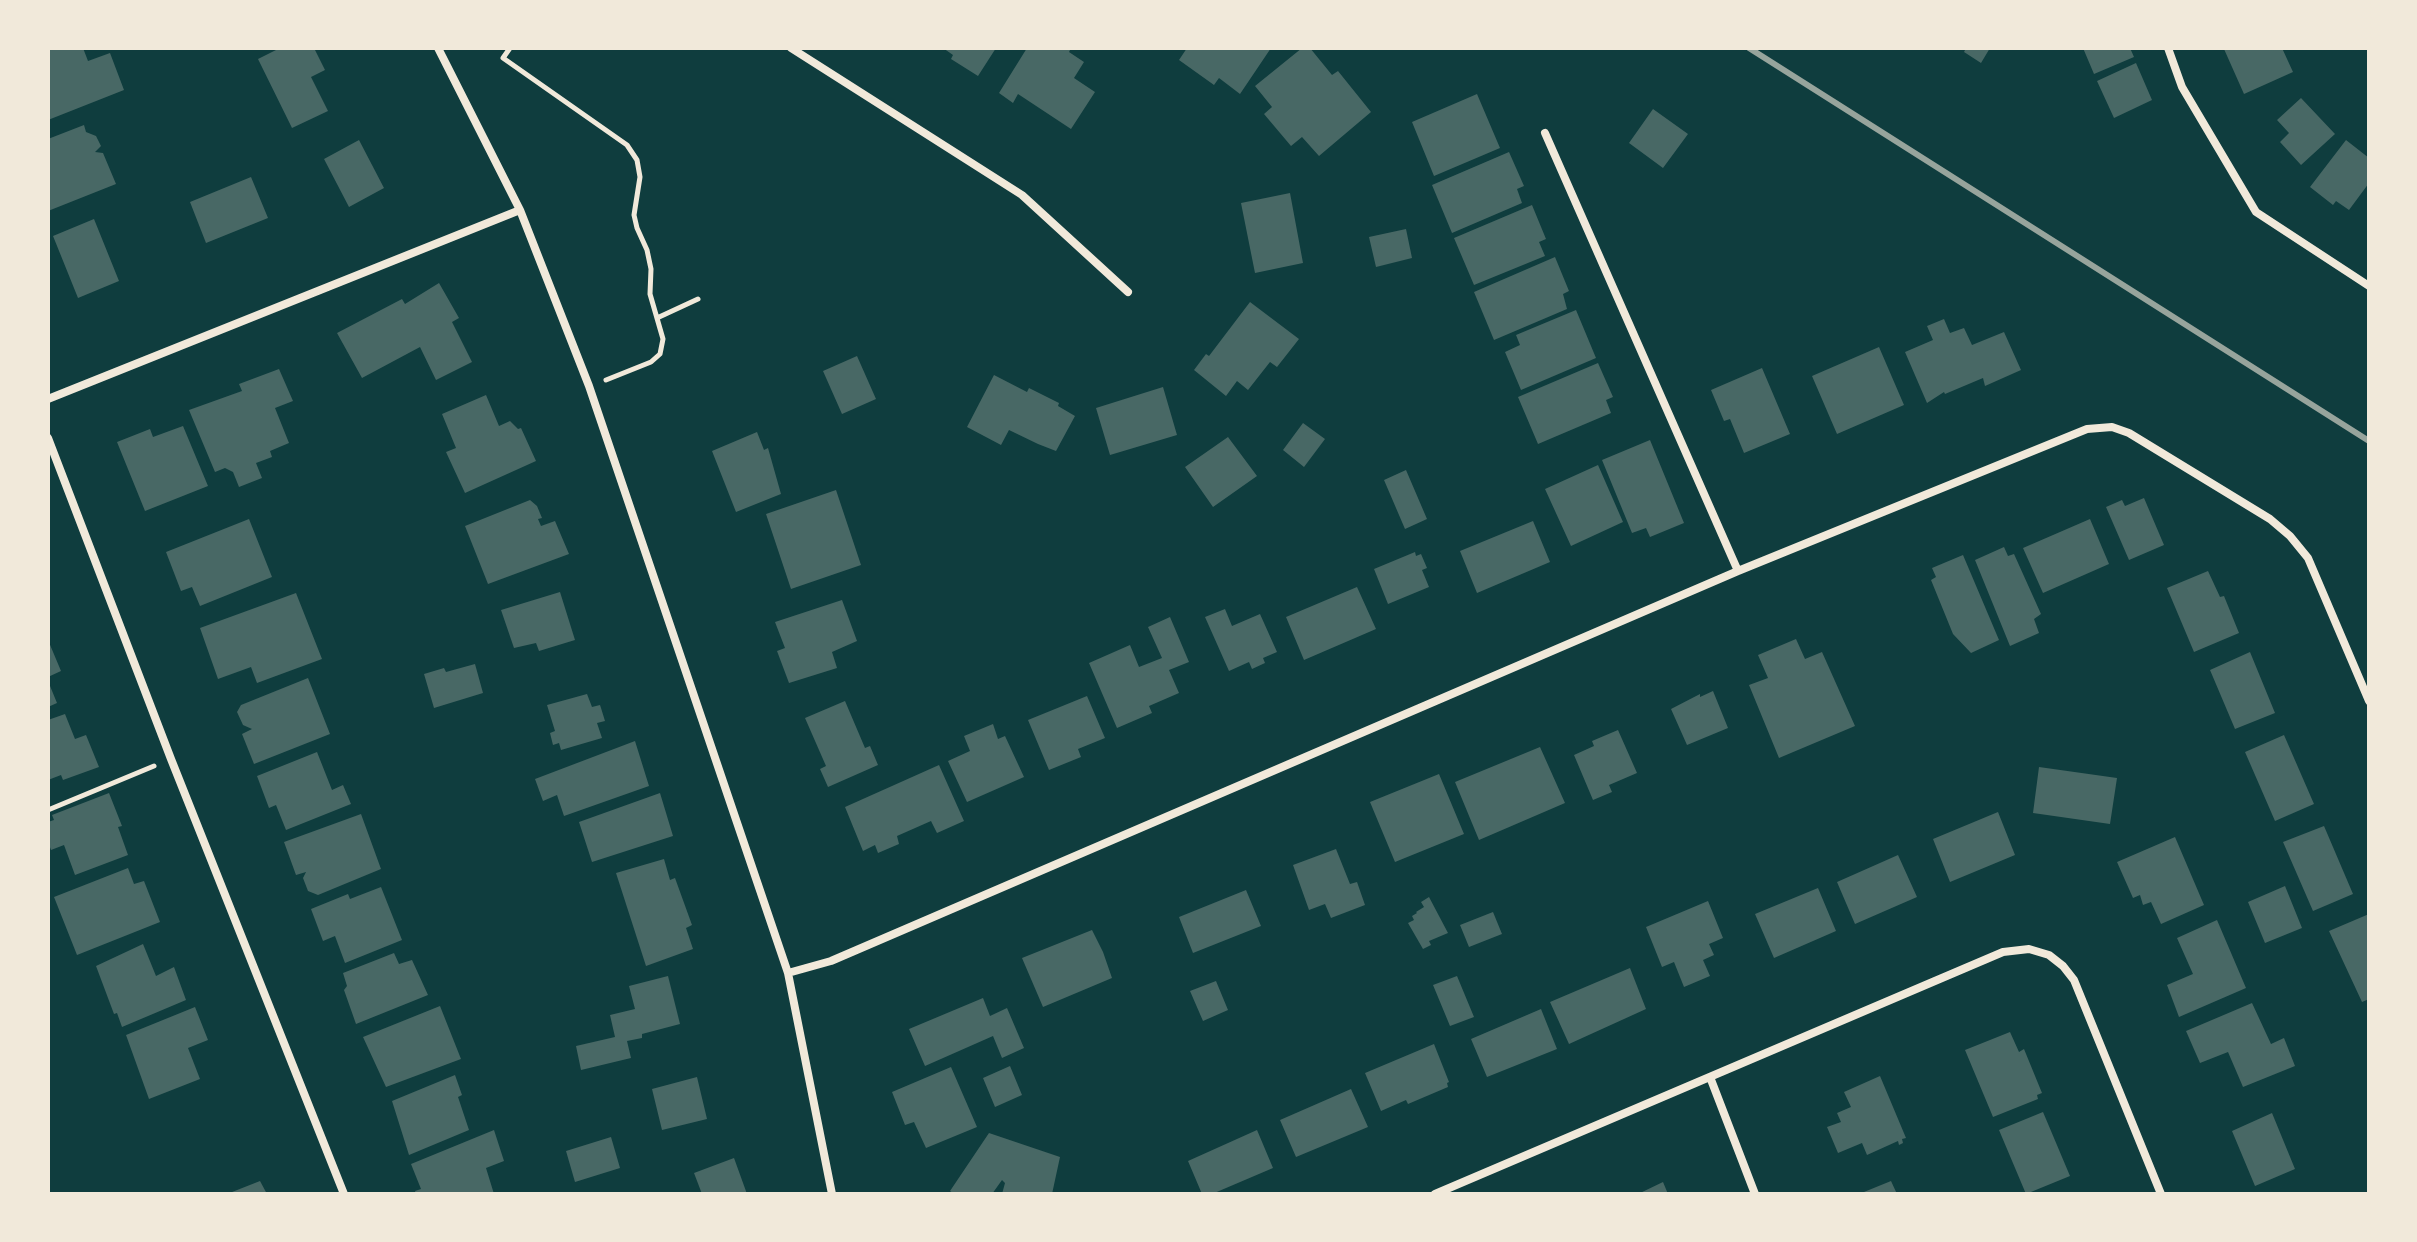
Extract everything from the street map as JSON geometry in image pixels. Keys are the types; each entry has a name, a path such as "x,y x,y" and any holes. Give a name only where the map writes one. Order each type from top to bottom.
{"street":[{"path":"438,48 520,210 589,386 788,973 832,1194"},
{"path":"791,48 1022,195 1128,292"},
{"path":"2168,48 2182,87 2256,212 2369,286"},
{"path":"1545,133 1738,571"},
{"path":"48,399 520,210"},
{"path":"788,973 831,961 1738,571 2087,429 2112,427 2129,433 2270,519 2290,536 2308,558 2369,701"},
{"path":"48,438 171,759 344,1194"},
{"path":"1435,1194 2003,952 2029,949 2049,955 2074,980 2161,1194"},
{"path":"1710,1077 1755,1194"}],"path":[{"path":"510,48 503,58 627,145 637,160 640,177 634,215 651,269 650,294 663,339 660,354 651,362 589,386"},
{"path":"657,318 698,299"},
{"path":"48,810 171,759"}],"building":[{"path":"48,48 83,48 88,61 110,53 124,90 48,120"},
{"path":"280,48 314,48 325,70 311,77 328,111 292,128 258,59"},
{"path":"943,48 996,48 978,76 951,59 953,55"},
{"path":"1027,48 1071,48 1069,52 1084,62 1074,78 1095,92 1071,129 1018,94 1013,103 999,93"},
{"path":"1187,48 1271,48 1240,94 1219,78 1214,85 1179,60"},
{"path":"1302,48 1310,48 1332,75 1338,71 1371,112 1319,156 1302,137 1291,146 1264,114 1272,107 1255,86"},
{"path":"1966,48 1990,48 1981,63 1964,52"},
{"path":"2083,48 2130,48 2134,57 2094,74"},
{"path":"2226,48 2282,48 2293,72 2244,94"},
{"path":"2136,63 2152,100 2114,118 2097,81"},
{"path":"1477,94 1500,148 1434,176 1412,122"},
{"path":"2301,98 2335,134 2301,165 2280,142 2289,133 2277,120"},
{"path":"1653,109 1688,134 1663,168 1629,143"},
{"path":"84,125 86,132 96,136 101,146 95,152 103,153 116,184 48,211 48,139"},
{"path":"359,140 384,188 349,207 324,159"},
{"path":"2346,140 2369,158 2369,183 2349,210 2336,201 2333,205 2310,187"},
{"path":"1509,152 1524,186 1517,189 1522,203 1452,233 1432,185"},
{"path":"251,177 268,218 206,243 190,202"},
{"path":"1290,193 1303,263 1255,273 1241,203"},
{"path":"1532,205 1546,239 1539,242 1545,256 1474,285 1454,238"},
{"path":"94,219 119,281 78,298 53,236"},
{"path":"1406,229 1412,258 1376,267 1369,237"},
{"path":"1555,257 1569,291 1563,294 1567,309 1494,340 1474,292"},
{"path":"439,283 459,318 452,322 472,362 436,380 420,347 362,378 337,333 402,299 405,304"},
{"path":"1250,302 1299,339 1277,367 1270,362 1248,390 1237,381 1226,396 1194,370 1206,354 1209,356"},
{"path":"1576,310 1596,358 1521,390 1505,352 1520,345 1516,335"},
{"path":"1944,319 1950,333 1964,328 1972,345 2004,332 2021,370 1985,386 1983,378 1944,392 1927,403 1905,352 1933,340 1927,326"},
{"path":"1879,347 1904,405 1837,434 1812,376"},
{"path":"857,356 876,399 842,414 823,371"},
{"path":"1598,363 1613,397 1606,400 1611,413 1538,444 1518,397"},
{"path":"1762,368 1790,434 1744,453 1730,419 1724,421 1711,390"},
{"path":"279,369 293,401 275,408 289,443 270,451 272,457 256,463 262,478 239,487 233,472 225,468 215,472 189,410 242,391 239,384"},
{"path":"994,375 1027,392 1029,388 1059,403 1058,406 1075,416 1056,451 1009,430 1001,445 967,427"},
{"path":"1163,387 1177,435 1110,455 1096,408"},
{"path":"486,395 499,426 510,421 518,429 521,428 536,461 465,493 446,452 456,448 442,414"},
{"path":"1303,423 1325,439 1304,467 1283,450"},
{"path":"183,426 208,486 145,511 117,442 150,429 153,437"},
{"path":"757,432 764,450 768,448 781,494 736,512 712,451"},
{"path":"1228,437 1257,476 1213,507 1185,467"},
{"path":"1650,440 1684,523 1650,537 1646,528 1632,533 1602,460"},
{"path":"1598,465 1623,522 1571,546 1545,489"},
{"path":"1406,470 1427,519 1405,529 1384,480"},
{"path":"836,490 861,565 791,589 766,514"},
{"path":"2144,498 2164,545 2129,560 2106,507 2122,500 2125,506"},
{"path":"530,500 537,506 542,518 538,519 541,526 555,521 569,554 488,584 465,526"},
{"path":"249,519 272,577 200,606 192,587 181,591 166,552"},
{"path":"2090,519 2109,564 2043,593 2023,548"},
{"path":"1533,521 1550,562 1477,593 1460,551"},
{"path":"2004,547 2008,556 2014,554 2041,614 2034,619 2039,633 2010,646 1975,560"},
{"path":"1415,552 1416,556 1421,554 1427,568 1422,570 1429,587 1388,604 1374,569"},
{"path":"1963,555 1999,640 1971,653 1953,634 1931,580 1936,577 1932,568"},
{"path":"2208,571 2220,597 2224,596 2239,633 2194,652 2167,588"},
{"path":"1357,587 1376,629 1304,660 1286,617"},
{"path":"560,592 575,640 539,651 536,643 514,648 501,610"},
{"path":"296,593 322,659 257,683 251,667 218,679 200,628"},
{"path":"842,600 857,641 832,652 837,668 789,683 777,651 785,648 775,622"},
{"path":"1225,609 1232,626 1260,614 1277,652 1263,658 1265,663 1252,669 1249,662 1229,671 1205,617"},
{"path":"1170,617 1189,662 1169,670 1179,693 1149,706 1152,713 1117,728 1089,663 1130,645 1139,667 1162,658 1148,627"},
{"path":"1796,639 1805,659 1822,652 1855,726 1779,758 1749,685 1768,678 1758,655"},
{"path":"48,640 61,671 48,677"},
{"path":"2250,652 2275,713 2235,729 2210,670"},
{"path":"475,664 483,693 434,708 424,674"},
{"path":"308,678 330,734 254,764 242,734 252,729 243,725 237,712 241,705"},
{"path":"48,681 57,703 48,707"},
{"path":"1713,691 1728,728 1687,745 1671,709"},
{"path":"587,694 592,707 600,705 605,721 597,723 602,738 561,750 559,743 553,745 550,733 555,731 547,705"},
{"path":"1087,696 1105,738 1078,749 1081,757 1049,770 1028,720"},
{"path":"845,701 865,748 870,746 878,765 828,787 820,769 826,766 805,718"},
{"path":"65,714 75,739 86,735 99,767 63,780 61,775 48,780 48,720"},
{"path":"993,724 998,739 1005,736 1024,777 967,802 948,761 970,751 964,736"},
{"path":"1618,730 1637,773 1609,785 1612,792 1593,800 1574,755 1594,746 1592,741"},
{"path":"2284,735 2314,804 2275,821 2245,752"},
{"path":"635,741 649,786 564,816 557,795 543,801 535,779"},
{"path":"1540,747 1565,803 1479,840 1455,782"},
{"path":"317,752 332,790 343,785 351,804 286,830 276,805 269,808 257,776"},
{"path":"939,765 964,821 937,833 931,821 897,836 899,844 878,853 875,845 863,851 845,807"},
{"path":"2039,767 2117,778 2110,824 2033,813"},
{"path":"1439,774 1464,834 1395,862 1370,802"},
{"path":"109,793 122,826 118,827 128,855 75,875 64,845 51,850 48,822 54,820 52,815"},
{"path":"660,793 673,836 592,862 579,822"},
{"path":"1998,812 2015,855 1950,882 1933,839"},
{"path":"361,814 381,869 318,895 308,891 303,878 306,872 296,875 284,842"},
{"path":"2324,826 2353,894 2313,911 2283,842"},
{"path":"2175,837 2204,905 2161,924 2151,902 2143,905 2140,895 2133,898 2117,862"},
{"path":"1336,849 1350,884 1357,882 1365,905 1331,918 1325,904 1309,910 1293,865"},
{"path":"1898,855 1917,897 1855,924 1837,882"},
{"path":"664,859 670,880 675,878 692,925 686,928 693,949 646,966 616,873"},
{"path":"128,868 134,884 144,881 160,922 77,955 54,897"},
{"path":"2285,886 2302,928 2265,943 2248,902"},
{"path":"381,887 402,940 345,963 335,936 323,941 311,909 348,894 350,899"},
{"path":"1818,888 1836,931 1774,958 1755,914"},
{"path":"1246,890 1261,926 1193,953 1179,917"},
{"path":"1429,897 1448,933 1429,941 1431,945 1423,949 1408,923 1424,907 1421,902"},
{"path":"1708,901 1723,938 1709,944 1714,955 1703,960 1710,976 1684,987 1674,962 1662,967 1646,927"},
{"path":"1493,912 1502,934 1469,947 1460,925"},
{"path":"2369,914 2369,999 2362,1002 2329,931"},
{"path":"2217,920 2246,988 2179,1017 2167,985 2193,974 2177,938"},
{"path":"1092,930 1112,978 1043,1007 1022,958"},
{"path":"143,944 156,976 174,967 186,1000 122,1027 96,966"},
{"path":"394,953 399,964 412,960 428,995 356,1024 344,990 347,986 343,973"},
{"path":"1630,968 1646,1009 1569,1044 1550,1002"},
{"path":"668,976 680,1024 627,1041 631,1058 581,1070 576,1046 615,1037 610,1015 635,1009 629,986"},
{"path":"1457,976 1474,1017 1450,1026 1433,985"},
{"path":"1216,981 1228,1010 1203,1021 1190,991"},
{"path":"983,998 990,1016 1007,1008 1024,1048 1002,1058 993,1036 925,1066 909,1029"},
{"path":"2252,1003 2271,1044 2284,1038 2295,1066 2243,1087 2228,1052 2200,1063 2186,1031"},
{"path":"440,1006 461,1059 386,1087 363,1037"},
{"path":"195,1007 208,1040 188,1048 200,1079 149,1099 126,1035"},
{"path":"1541,1009 1557,1049 1487,1077 1471,1039"},
{"path":"2010,1032 2019,1052 2024,1049 2042,1093 2037,1095 2038,1099 1993,1117 1965,1050"},
{"path":"1434,1044 1449,1082 1448,1087 1408,1104 1406,1100 1381,1111 1365,1073"},
{"path":"1010,1066 1022,1095 995,1107 983,1078"},
{"path":"951,1067 977,1127 926,1148 914,1122 905,1125 892,1092"},
{"path":"455,1075 462,1095 458,1097 469,1130 409,1155 392,1101"},
{"path":"1880,1076 1906,1138 1899,1145 1898,1141 1867,1155 1862,1143 1838,1153 1827,1127 1841,1122 1837,1113 1851,1107 1844,1092"},
{"path":"697,1077 707,1119 662,1130 652,1089"},
{"path":"1351,1089 1368,1127 1296,1157 1280,1120"},
{"path":"2043,1112 2070,1176 2026,1194 1999,1130"},
{"path":"2272,1113 2295,1169 2255,1186 2232,1131"},
{"path":"494,1130 504,1161 486,1168 494,1194 416,1194 415,1191 421,1189 411,1164"},
{"path":"1257,1130 1273,1168 1212,1194 1202,1194 1188,1161"},
{"path":"989,1133 1060,1157 1052,1194 1002,1194 1005,1183 1002,1180 992,1194 954,1194 950,1191"},
{"path":"611,1137 620,1168 575,1182 566,1151"},
{"path":"734,1158 747,1194 702,1194 694,1173"},
{"path":"260,1181 267,1194 227,1194"},
{"path":"1891,1181 1897,1194 1859,1194"},
{"path":"1663,1182 1668,1194 1638,1194"}],"railway":[{"path":"1749,48 2369,441"}]}
